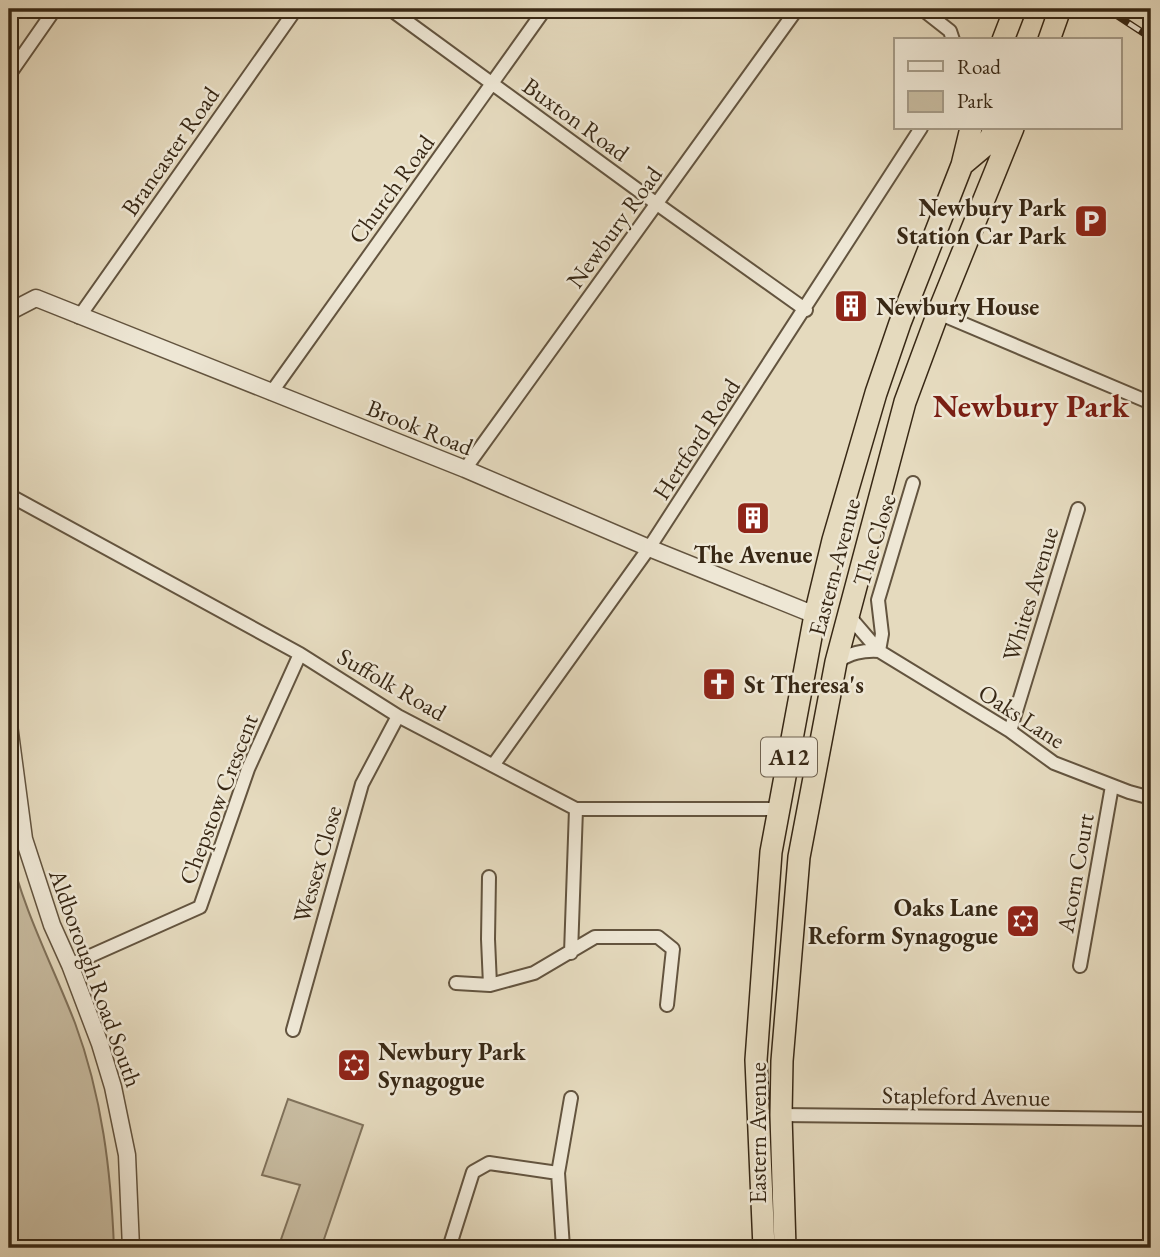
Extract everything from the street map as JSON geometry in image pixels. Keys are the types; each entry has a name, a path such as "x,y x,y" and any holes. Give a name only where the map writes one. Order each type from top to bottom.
{"highway":[{"path":"1004,38 1014,9"},
{"path":"1049,38 1060,9"},
{"name":"Eastern Avenue","path":"764,1248 756,1060 771,852 815,614 832,540 876,393 900,323 962,164 970,130"},
{"path":"962,164 987,144 994,130"},
{"name":"Eastern Avenue","path":"785,1248 780,1115 799,857 836,662 905,402 1012,130"}],"street":[{"path":"9,75 55,9"},
{"name":"Brancaster Road","path":"79,317 296,9"},
{"name":"Buxton Road","path":"390,9 806,310"},
{"name":"Church Road","path":"271,393 545,9"},
{"name":"Newbury Road","path":"465,469 797,9"},
{"path":"922,9 952,36"},
{"name":"Hertford Road","path":"494,764 649,548 806,310 920,130"},
{"name":"Brook Road","path":"9,312 36,298 465,469 649,548 815,614"},
{"path":"938,313 1151,403"},
{"name":"The Close","path":"879,651 882,634 877,600 913,483"},
{"name":"Suffolk Road","path":"9,495 300,654 398,716 576,808 780,809"},
{"name":"Whites Avenue","path":"1010,731 1077,509"},
{"name":"Oaks Lane","path":"848,615 879,651 1010,731 1054,763 1151,798"},
{"path":"836,662 849,654 864,650 879,651"},
{"name":"Chepstow Crescent","path":"70,965 200,907 248,769 300,654"},
{"name":"Wessex Close","path":"293,1030 362,784 398,716"},
{"name":"Aldborough Road South","path":"9,725 24,839 52,925 100,1044 113,1087 127,1156 131,1248"},
{"name":"Acorn Court","path":"1080,966 1112,786"},
{"path":"571,953 576,808"},
{"path":"489,877 490,985"},
{"path":"456,983 490,985 534,973 595,937 657,937 673,949 667,1004"},
{"path":"563,1248 558,1173 570,1098"},
{"name":"Stapleford Avenue","path":"780,1115 1151,1119"},
{"path":"449,1248 473,1172 489,1163 558,1173"}],"green space":[{"path":"9,848 22,893 75,1023 92,1078 104,1134 114,1248 9,1248"},
{"path":"288,1099 363,1125 321,1248 278,1248 300,1185 262,1175"}],"railway":[{"path":"1107,9 1151,38"}],"place":[{"name":"Newbury Park Station Car Park","path":"1091,221"},
{"name":"Newbury House","path":"851,306"},
{"name":"The Avenue","path":"753,518"},
{"name":"St Theresa's","path":"719,684"},
{"name":"Oaks Lane Reform Synagogue","path":"1023,921"},
{"name":"Newbury Park Synagogue","path":"354,1065"}],"district":[{"name":"Newbury Park","path":"1031,406"}]}
